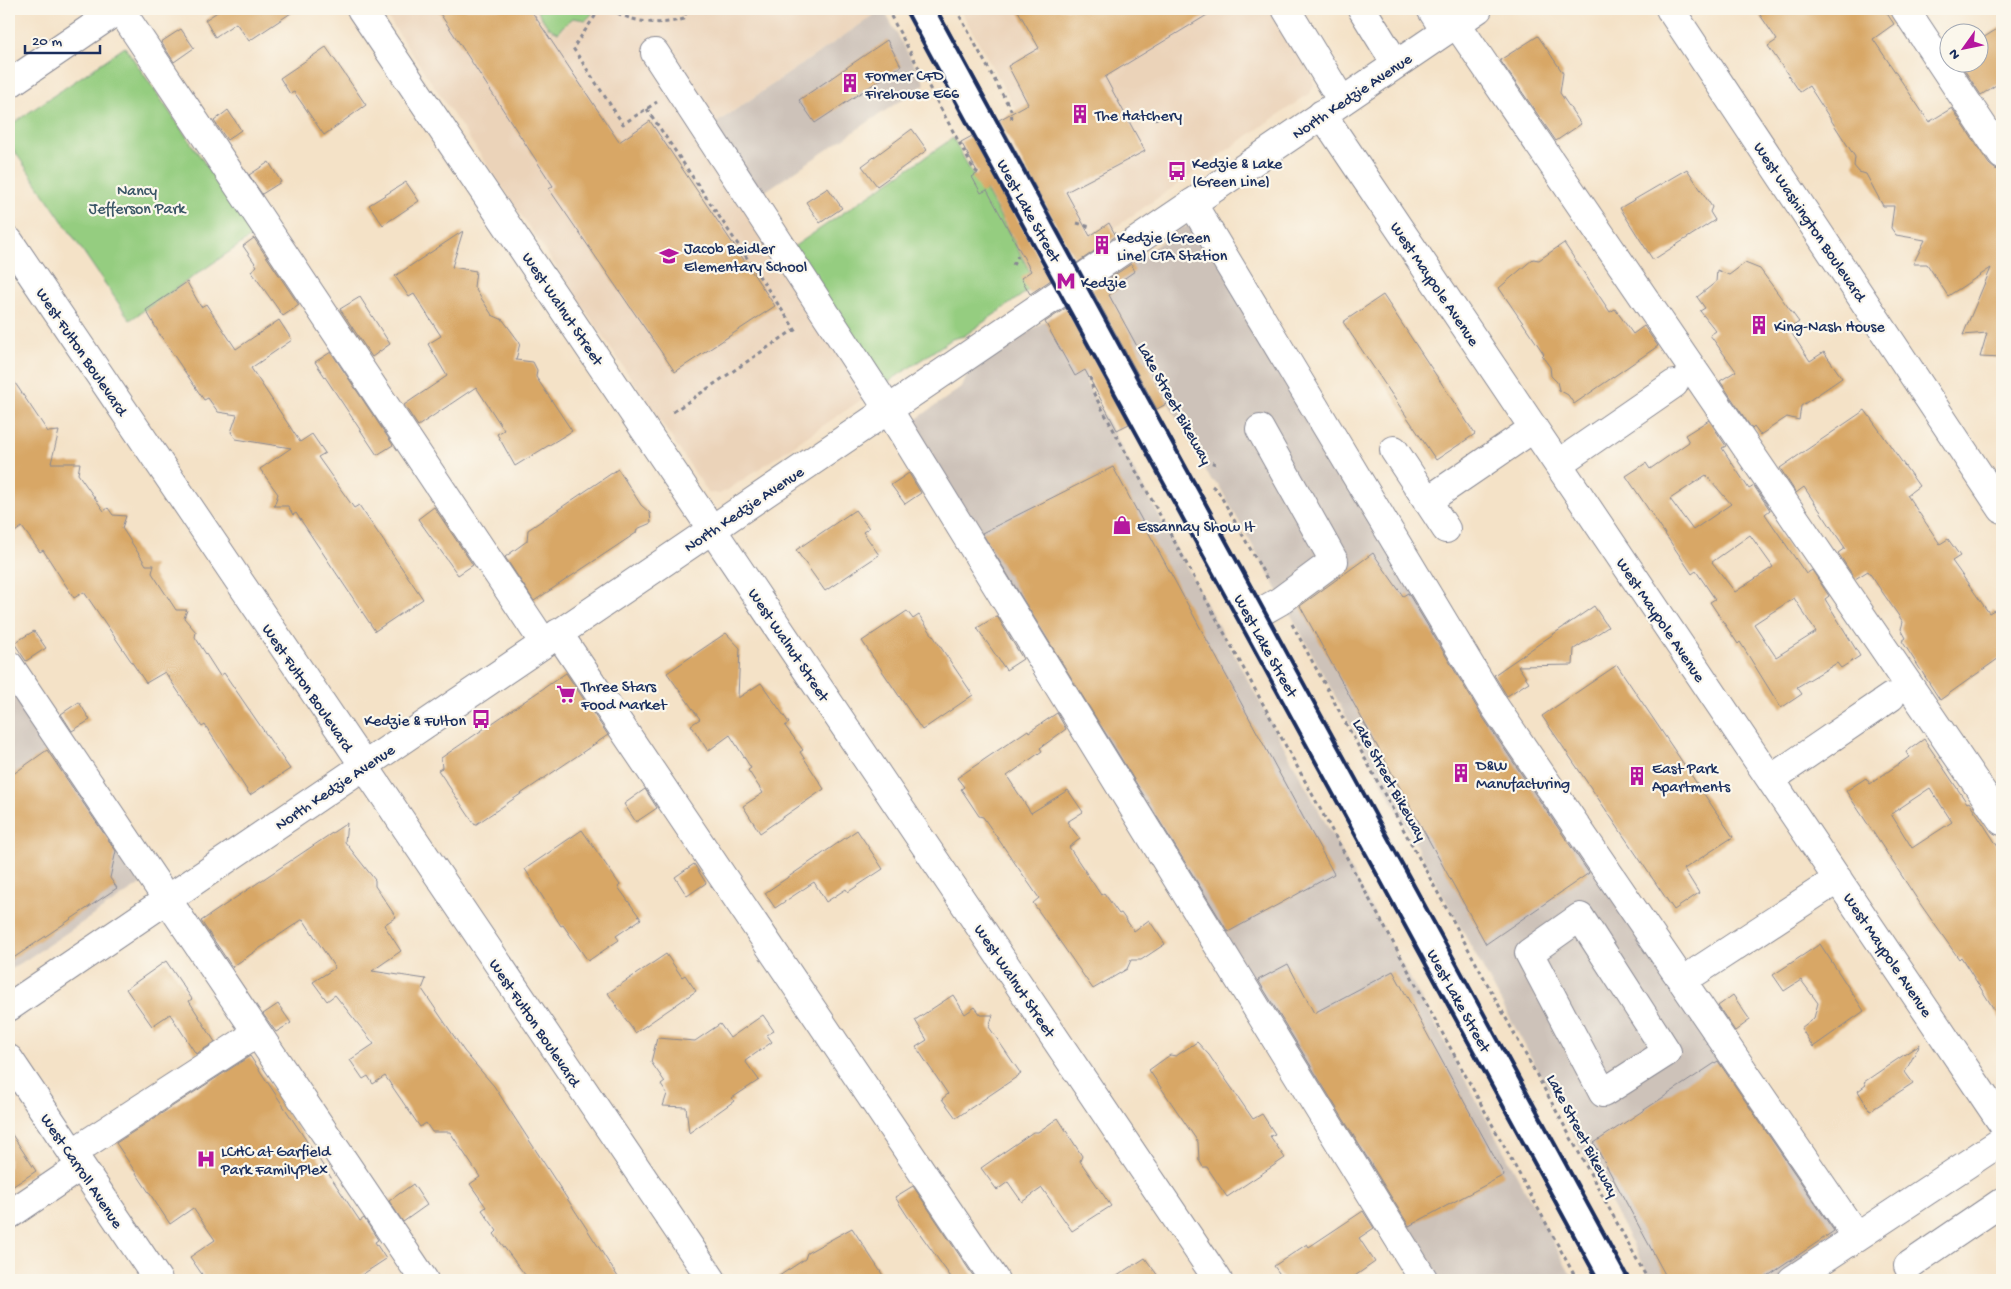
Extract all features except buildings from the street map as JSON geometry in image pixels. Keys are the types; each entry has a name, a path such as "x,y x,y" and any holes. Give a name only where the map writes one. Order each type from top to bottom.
{"street":[{"path":"9,84 120,9 551,638 995,1280"},
{"name":"West Walnut Street","path":"361,9 1218,1280"},
{"name":"West Lake Street","path":"920,9 1613,1280"},
{"name":"West Maypole Avenue","path":"1286,9 1332,108 1534,428 2002,1123"},
{"path":"1362,9 1396,64"},
{"name":"West Washington Boulevard","path":"1670,9 2002,509"},
{"path":"1905,9 2002,155"},
{"path":"1452,18 2002,821"},
{"name":"North Kedzie Avenue","path":"9,1007 1332,108 1396,64 1452,18"},
{"path":"655,53 888,409 1424,1280"},
{"path":"1192,203 1494,707 1857,1237"},
{"name":"West Fulton Boulevard","path":"9,241 363,767 712,1280"},
{"path":"1558,464 1674,384"},
{"path":"1427,501 1534,428"},
{"path":"1252,617 1280,601 1334,561 1260,429"},
{"path":"1394,450 1446,529"},
{"path":"9,665 424,1280"},
{"path":"1771,779 1891,697"},
{"path":"1696,972 1838,879"},
{"path":"1580,917 1668,1052 1603,1093 1529,953 1580,917"},
{"path":"9,1215 77,1160 257,1033"},
{"name":"West Carroll Avenue","path":"9,1059 158,1280"},
{"path":"1792,1280 2002,1141"},
{"path":"1908,1266 2002,1202"}],"path":[{"path":"600,9 573,48 623,124 678,88"},
{"path":"611,9 619,14 646,23 669,23 684,19 687,9"},
{"path":"887,9 974,170 980,173 984,180"},
{"path":"647,109 798,334"},
{"path":"1155,119 1164,114"},
{"path":"1077,223 1090,227"},
{"path":"1013,266 1018,256"},
{"path":"673,412 795,329"},
{"path":"1089,374 1094,394 1578,1280"},
{"path":"1204,460 1217,464"},
{"name":"Lake Street Bikeway","path":"1204,480 1218,491 1280,601 1648,1280"}],"shaded area":[{"name":"Jacob Beidler Elementary School","path":"382,9 883,9 714,124 876,390 726,491 719,494 708,492"},
{"path":"883,9 925,84 752,200 706,130"},
{"path":"960,9 1271,9 1312,77 1314,85 1310,93 1088,246 1016,123 1016,110"},
{"path":"1203,222 1495,707 1857,1237 1814,1266 1823,1280 1652,1280 1277,589 1218,484 1211,480 1105,288 1107,281 1181,228"},
{"path":"1051,317 1054,317 1060,325 1086,373 1087,384 1574,1280 1429,1280 901,430 962,387 969,371"},
{"path":"9,671 148,879 9,971"}],"green space":[{"path":"536,9 592,9 592,14 586,20 573,18 558,33 548,27"},
{"name":"Nancy Jefferson Park","path":"125,47 254,235 130,320 9,143 9,126"},
{"path":"953,138 973,175 979,177 1035,281 1032,288 964,336 952,339 876,390 786,252"}],"railway":[{"path":"905,9 1598,1280"},
{"path":"936,9 1629,1280"}],"place":[{"name":"Former CFD Firehouse E66","path":"850,83"},
{"name":"The Hatchery","path":"1080,114"},
{"name":"Kedzie & Lake (Green Line)","path":"1177,171"},
{"name":"Kedzie (Green Line) CTA Station","path":"1102,245"},
{"name":"Jacob Beidler Elementary School","path":"669,256"},
{"name":"Kedzie","path":"1066,281"},
{"name":"King-Nash House","path":"1759,325"},
{"name":"Essannay Show It","path":"1122,525"},
{"name":"Three Stars Food Market","path":"566,694"},
{"name":"Kedzie & Fulton","path":"481,719"},
{"name":"D&W Manufacturing","path":"1461,773"},
{"name":"East Park Apartments","path":"1637,776"},
{"name":"LCHC at Garfield Park FamilyPlex","path":"206,1159"}]}
